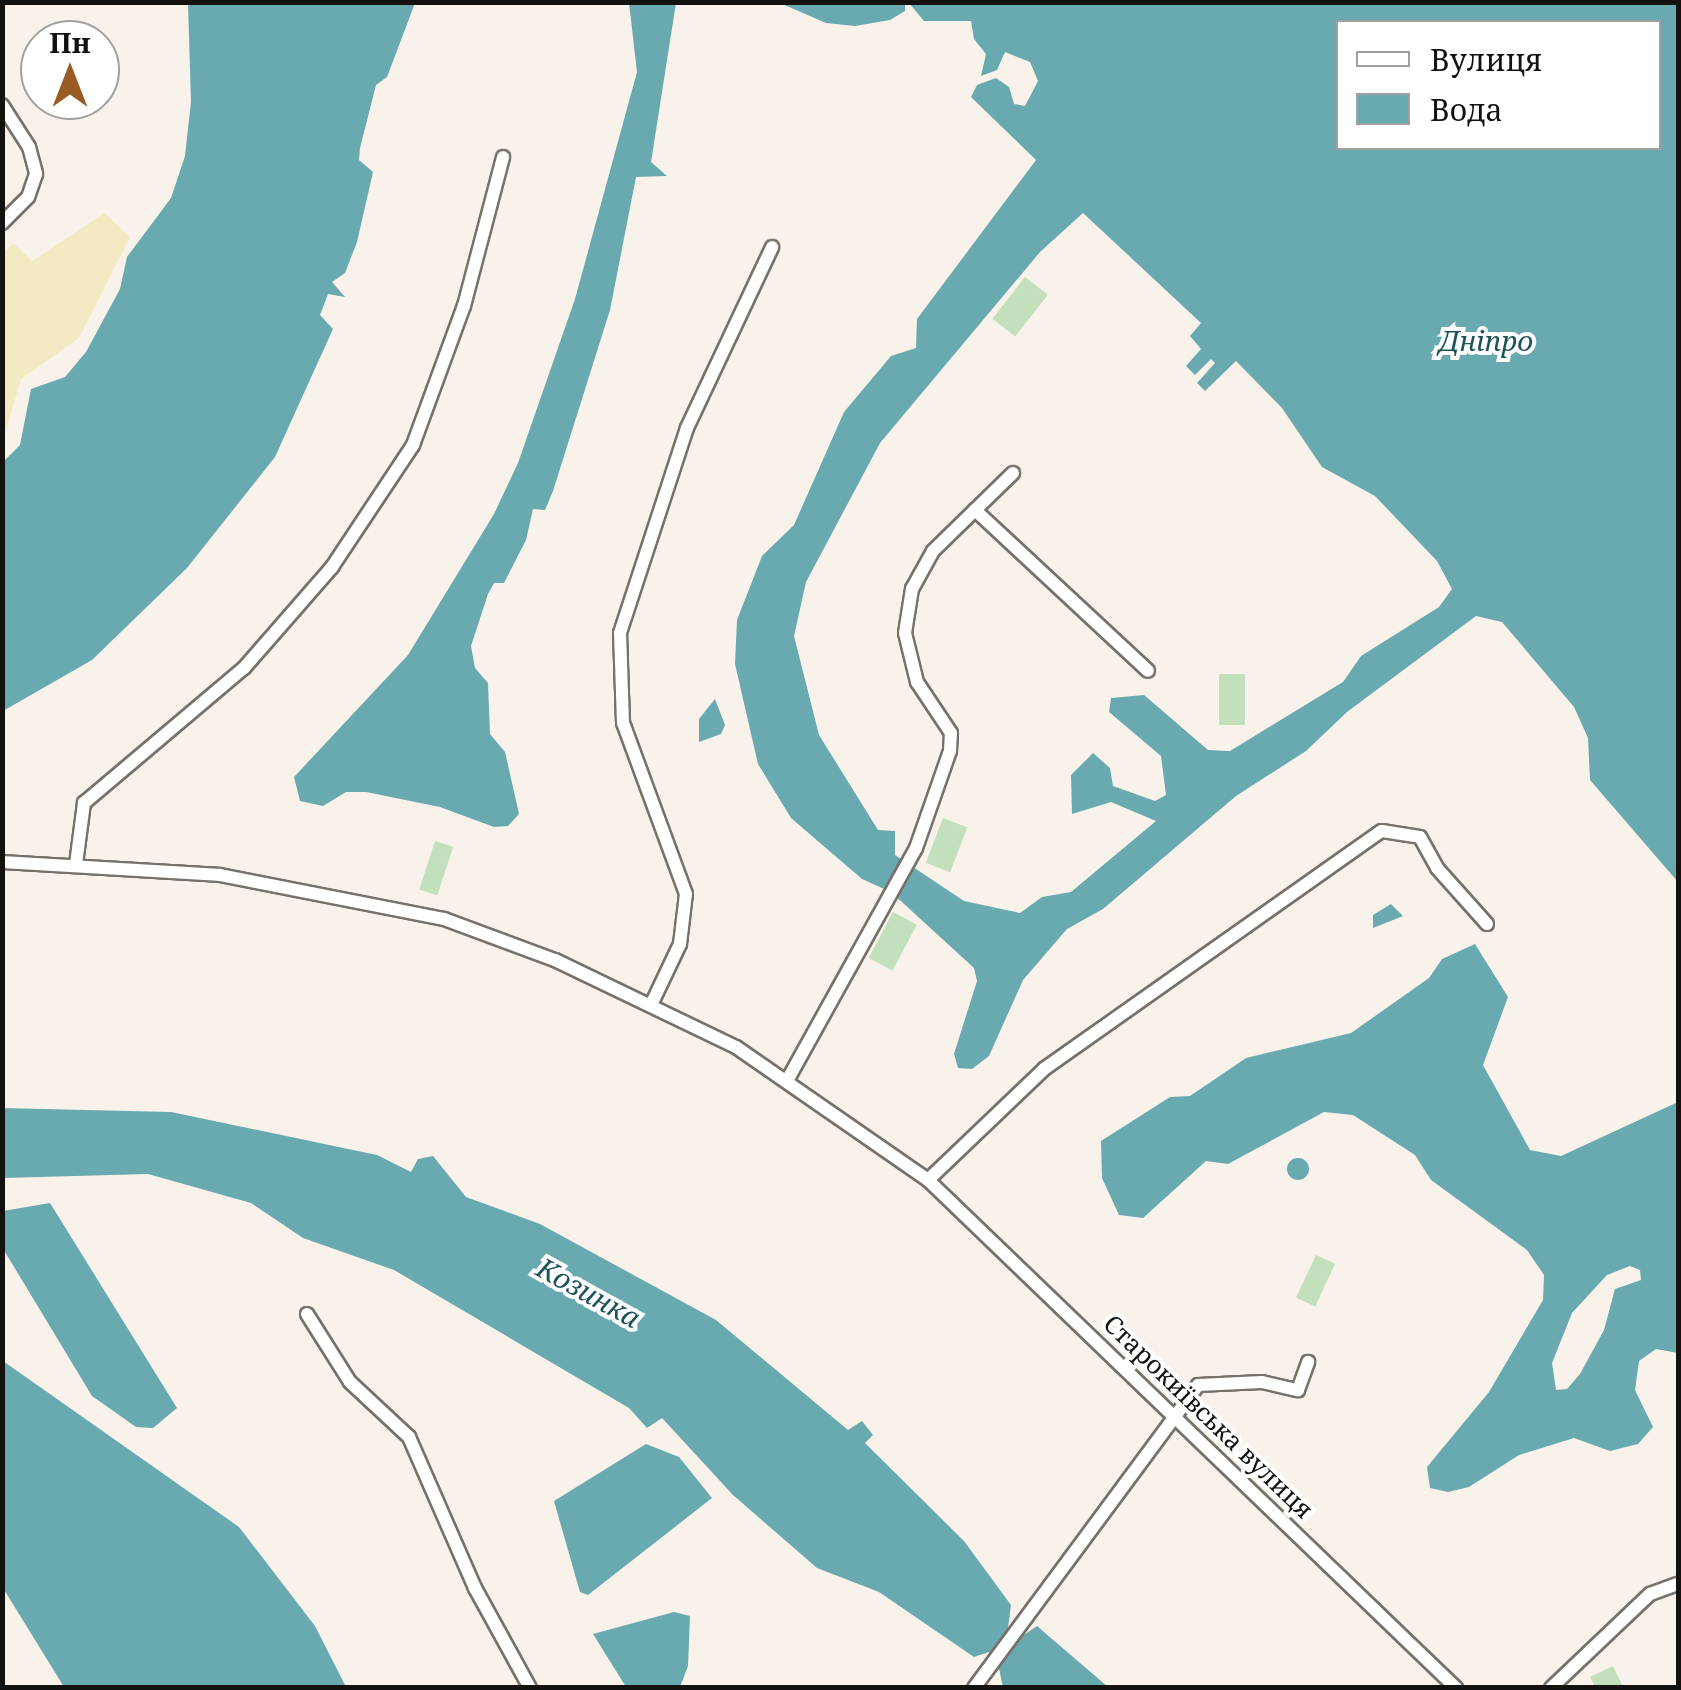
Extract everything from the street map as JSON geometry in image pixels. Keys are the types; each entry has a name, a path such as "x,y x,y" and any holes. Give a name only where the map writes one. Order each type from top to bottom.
{"street":[{"path":"2,105 29,146 36,174 28,198 2,222"},
{"path":"76,864 84,804 244,668 332,568 413,445 464,306 503,157"},
{"path":"651,1005 680,944 686,894 620,713 620,632 687,428 772,247"},
{"path":"788,1079 916,848 952,739 914,674 906,609 928,557 1014,473"},
{"path":"975,510 1148,670"},
{"path":"928,1180 1044,1069 1382,831 1420,837 1437,868 1487,924"},
{"name":"Старокиївська вулиця","path":"2,862 220,875 383,904 505,941 651,1005 788,1079 928,1180 1456,1688"},
{"path":"306,1314 350,1382 409,1438 476,1588 530,1688"},
{"path":"976,1685 1198,1385 1262,1382 1298,1390 1308,1362"},
{"path":"1556,1686 1650,1594 1678,1584"}],"green space":[{"path":"1025,277 1048,295 1015,337 992,319"},
{"path":"1219,674 1245,674 1245,725 1219,725"},
{"path":"943,818 967,827 950,872 926,863"},
{"path":"435,841 453,847 437,895 419,890"},
{"path":"893,912 917,925 892,971 869,958"},
{"path":"1316,1255 1335,1264 1315,1306 1296,1298"},
{"path":"1613,1666 1623,1687 1595,1687 1590,1677"}],"sand":[{"path":"105,213 130,237 79,338 21,379 3,440 3,253 13,243 32,261"}],"water":[{"path":"905,2 905,11 890,20 855,26 826,23 780,3"},
{"path":"188,3 415,3 387,77 376,85 360,148 359,160 373,172 357,242 345,273 332,282 345,297 328,294 320,315 333,329 275,457 187,568 92,660 3,711 3,462 20,445 31,389 65,377 86,352 120,289 127,257 171,198 185,156 191,102"},
{"path":"629,3 676,3 651,162 667,176 636,177 610,310 553,491 545,510 533,509 526,540 504,583 494,583 488,594 471,646 475,668 488,683 490,734 505,752 519,814 508,826 494,827 440,807 366,792 346,792 323,806 300,801 294,777 408,655 494,514 518,463 575,299 637,72"},
{"name":"Дніпро","path":"909,3 1678,3 1678,882 1590,780 1588,738 1574,707 1502,622 1476,616 1347,712 1306,751 1236,796 1103,909 1067,929 1023,980 989,1056 972,1069 958,1068 954,1054 977,981 974,968 891,892 862,879 791,818 758,764 735,664 737,620 762,556 794,525 844,412 891,356 916,348 917,319 1036,160 971,97 977,85 996,78 1009,87 1014,104 1025,106 1038,81 1030,62 1005,52 997,70 981,76 986,54 974,39 971,21 924,21","holes":["1083,213 1201,323 1190,336 1201,349 1186,366 1195,375 1211,359 1215,363 1197,383 1205,391 1236,361 1282,408 1322,467 1375,496 1437,561 1452,589 1439,607 1361,656 1343,682 1230,751 1208,750 1144,695 1111,698 1109,712 1161,756 1166,795 1155,801 1113,786 1110,768 1093,753 1071,775 1072,814 1111,802 1156,821 1071,892 1042,897 1020,913 964,901 895,855 895,831 878,830 819,735 794,636 806,582 880,443 1040,252"]},
{"path":"715,699 725,725 721,734 699,742 699,719"},
{"path":"1391,904 1403,916 1373,928 1373,915"},
{"path":"1475,944 1508,997 1483,1065 1530,1150 1561,1156 1678,1102 1678,1353 1656,1349 1639,1361 1635,1390 1653,1427 1638,1444 1610,1451 1574,1438 1519,1455 1469,1487 1448,1492 1430,1488 1427,1467 1489,1392 1543,1300 1544,1275 1527,1250 1431,1180 1415,1155 1353,1115 1324,1112 1228,1164 1206,1161 1143,1218 1119,1215 1102,1178 1101,1141 1170,1097 1190,1096 1246,1058 1351,1033 1429,978 1442,959","holes":["1630,1266 1640,1270 1641,1280 1615,1289 1604,1330 1580,1374 1567,1389 1556,1390 1552,1363 1572,1313 1607,1275"]},
{"name":"Козинка","path":"2,1108 171,1112 377,1155 411,1172 418,1159 433,1156 466,1197 540,1224 716,1320 848,1430 862,1421 873,1435 865,1443 964,1541 1011,1605 1008,1628 992,1651 974,1657 879,1592 817,1568 733,1495 662,1418 647,1428 629,1408 394,1270 303,1238 251,1203 148,1174 3,1178"},
{"path":"1298,1158 1306,1161 1306,1177 1298,1180 1290,1177 1287,1169 1290,1161"},
{"path":"50,1203 177,1408 153,1428 136,1427 92,1396 5,1252 3,1211"},
{"path":"3,1361 239,1527 315,1626 346,1687 64,1687 3,1588"},
{"path":"646,1444 679,1457 712,1498 588,1595 580,1592 554,1501"},
{"path":"674,1612 690,1616 688,1666 680,1687 626,1687 593,1634"},
{"path":"1037,1626 1108,1687 1003,1687 998,1664 1012,1643"}]}
